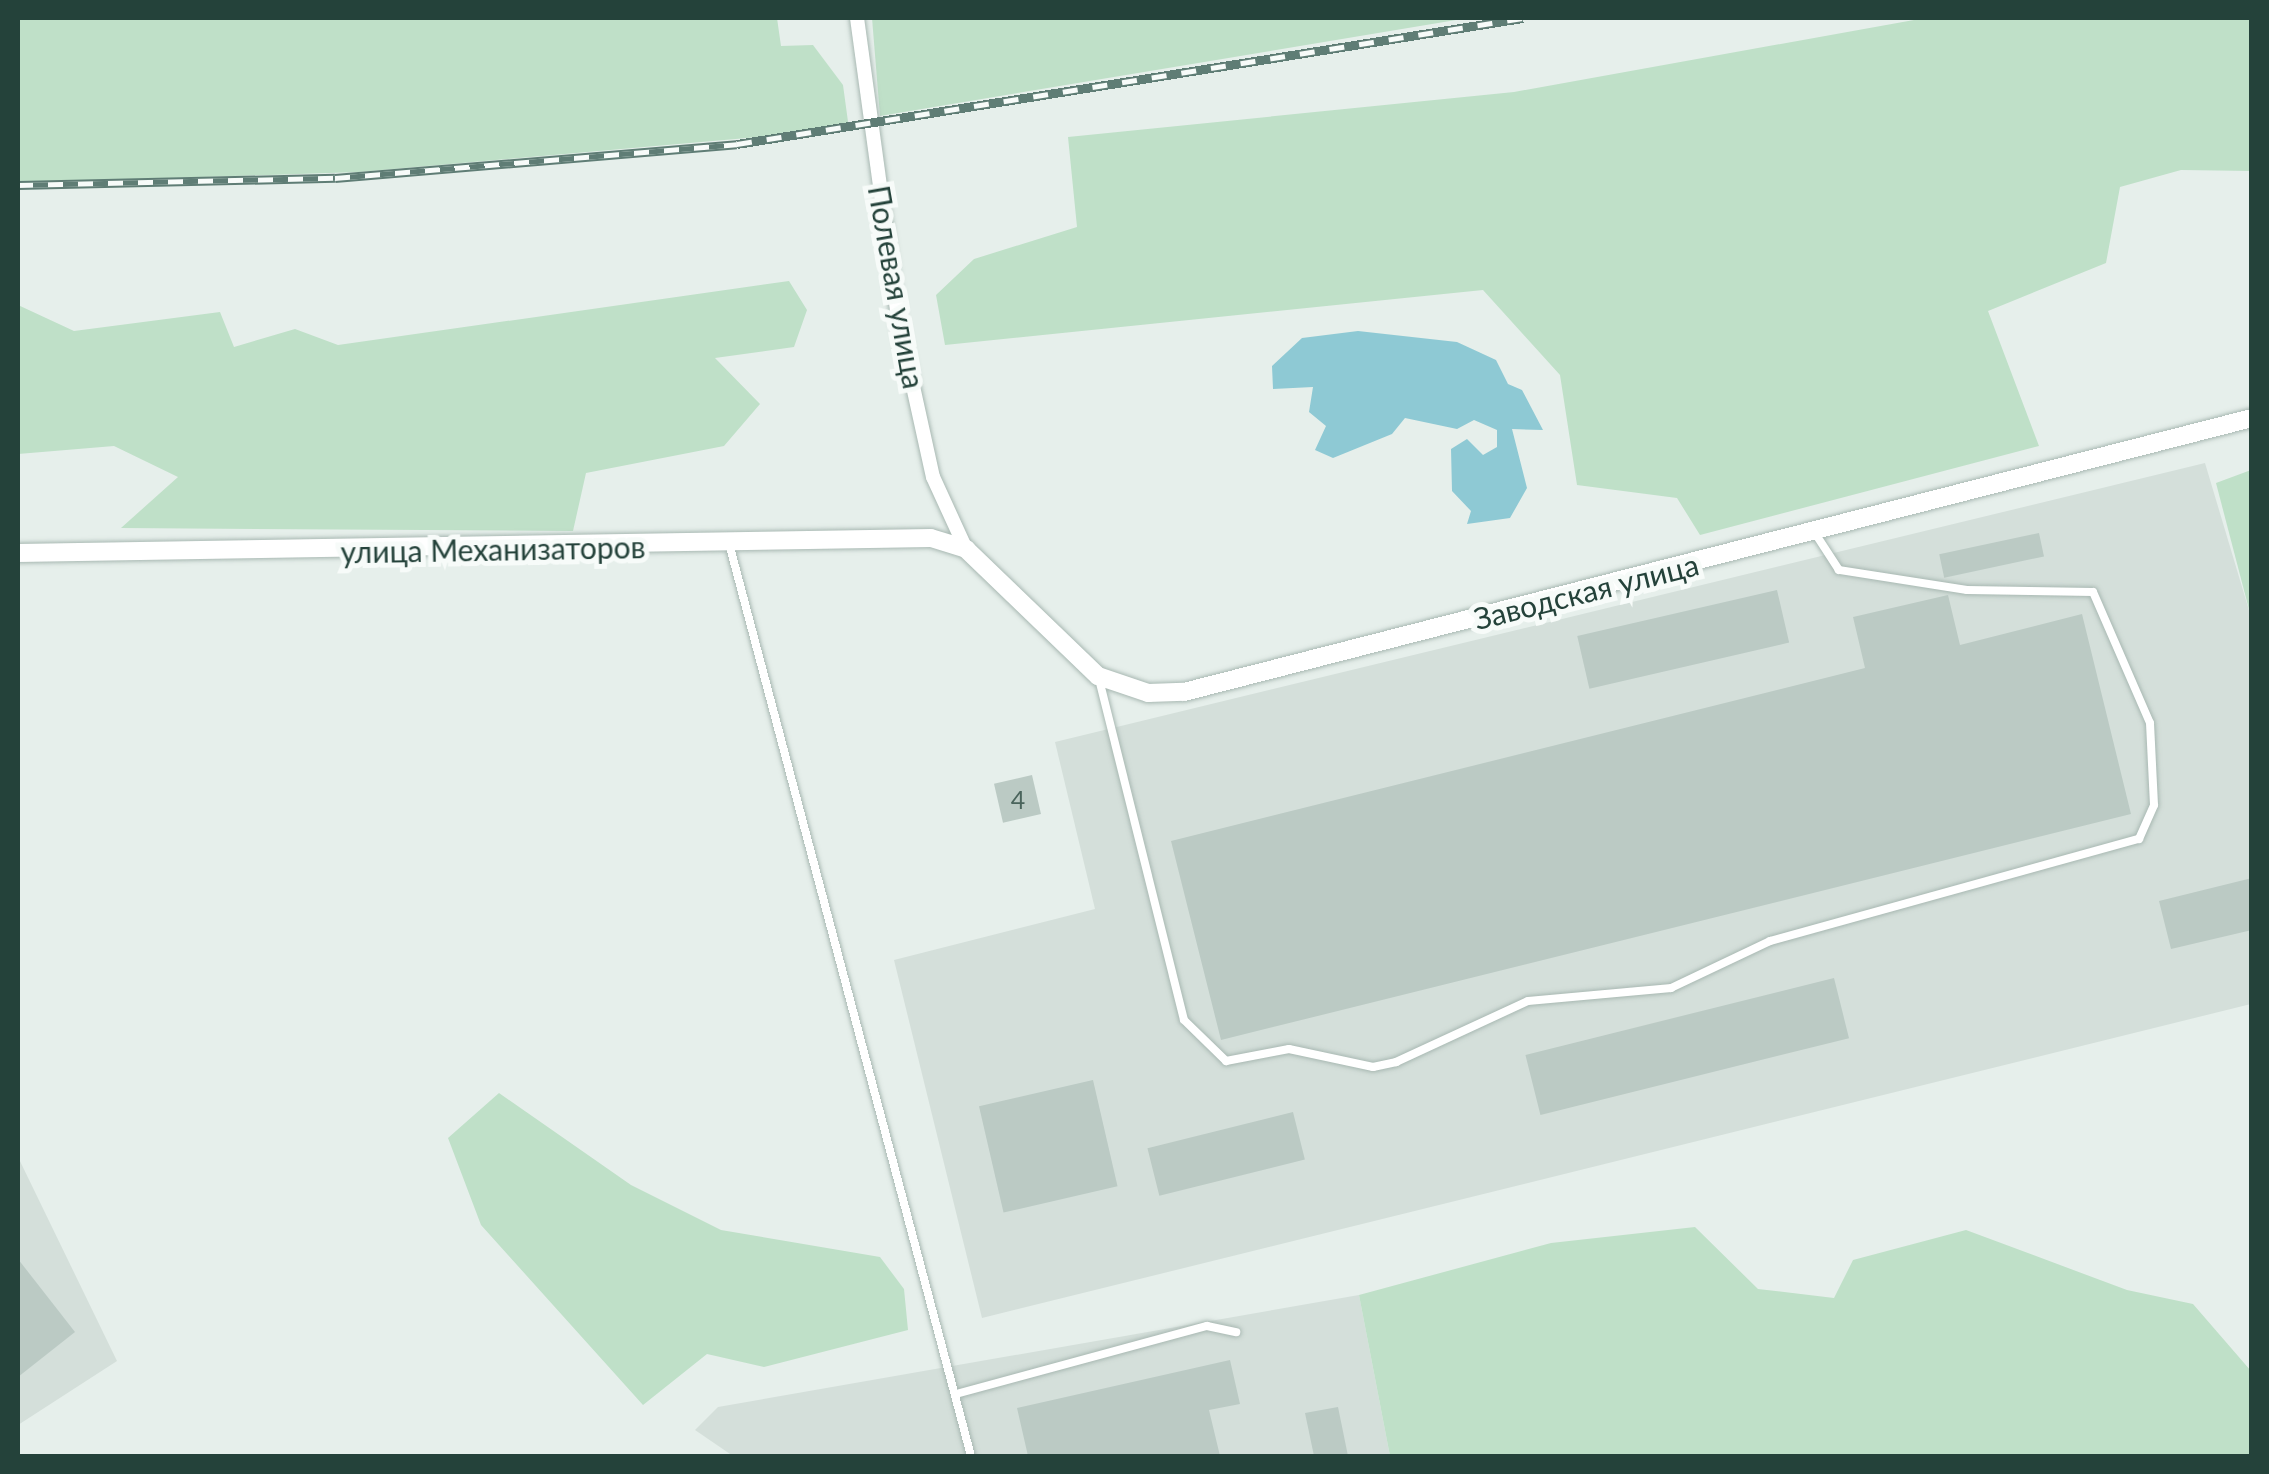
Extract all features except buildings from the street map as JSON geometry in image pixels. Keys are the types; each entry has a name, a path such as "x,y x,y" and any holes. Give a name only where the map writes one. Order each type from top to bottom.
{"street":[{"name":"Полевая улица","path":"857,18 898,318 933,478 966,549"},
{"name":"Заводская улица","path":"966,549 1098,676 1148,692 1226,684 2252,418"},
{"name":"улица Механизаторов","path":"18,553 730,547 932,538 966,549"}],"lane":[{"path":"1098,676 1184,1020 1226,1061 1289,1049 1385,1064 1528,1000 1671,988 1770,941 2139,839 2154,805 2150,723 2093,592 1968,590 1838,570 1815,533"},
{"path":"730,547 971,1456"},
{"path":"956,1394 1207,1326 1236,1332"}],"shaded area":[{"path":"2205,463 2251,617 2251,1004 982,1318 894,960 1095,909 1055,742"},
{"path":"18,1157 117,1361 18,1425"},
{"path":"1359,1295 1390,1456 733,1456 695,1430 718,1407"}],"green space":[{"path":"18,18 777,18 781,46 813,45 843,85 849,129 359,172 18,183"},
{"path":"872,18 1468,18 880,116"},
{"path":"1925,18 2251,18 2251,171 2181,170 2120,187 2106,263 1988,311 2039,446 1700,535 1677,498 1577,485 1560,375 1483,290 945,345 936,295 974,259 1077,227 1068,137 1514,92"},
{"path":"789,281 807,310 794,347 715,358 760,404 724,446 586,473 573,531 121,528 178,477 114,446 18,454 18,305 74,331 220,312 234,347 295,329 338,345"},
{"path":"2252,470 2251,617 2216,483"},
{"path":"499,1093 631,1185 721,1230 880,1257 904,1289 908,1330 764,1367 707,1354 643,1405 481,1225 448,1138"},
{"path":"1695,1227 1758,1289 1834,1298 1853,1260 1966,1230 2127,1290 2193,1304 2251,1371 2251,1456 1390,1456 1359,1295 1551,1243"}],"water":[{"path":"1358,331 1457,342 1496,360 1508,384 1522,390 1543,430 1512,429 1527,488 1510,518 1467,524 1471,511 1452,491 1451,449 1467,439 1483,455 1497,447 1497,430 1474,420 1457,429 1405,418 1392,434 1333,458 1315,450 1326,426 1309,412 1313,387 1273,389 1272,366 1302,338"}],"railway":[{"path":"18,185 335,178 737,144 1523,18"}]}
